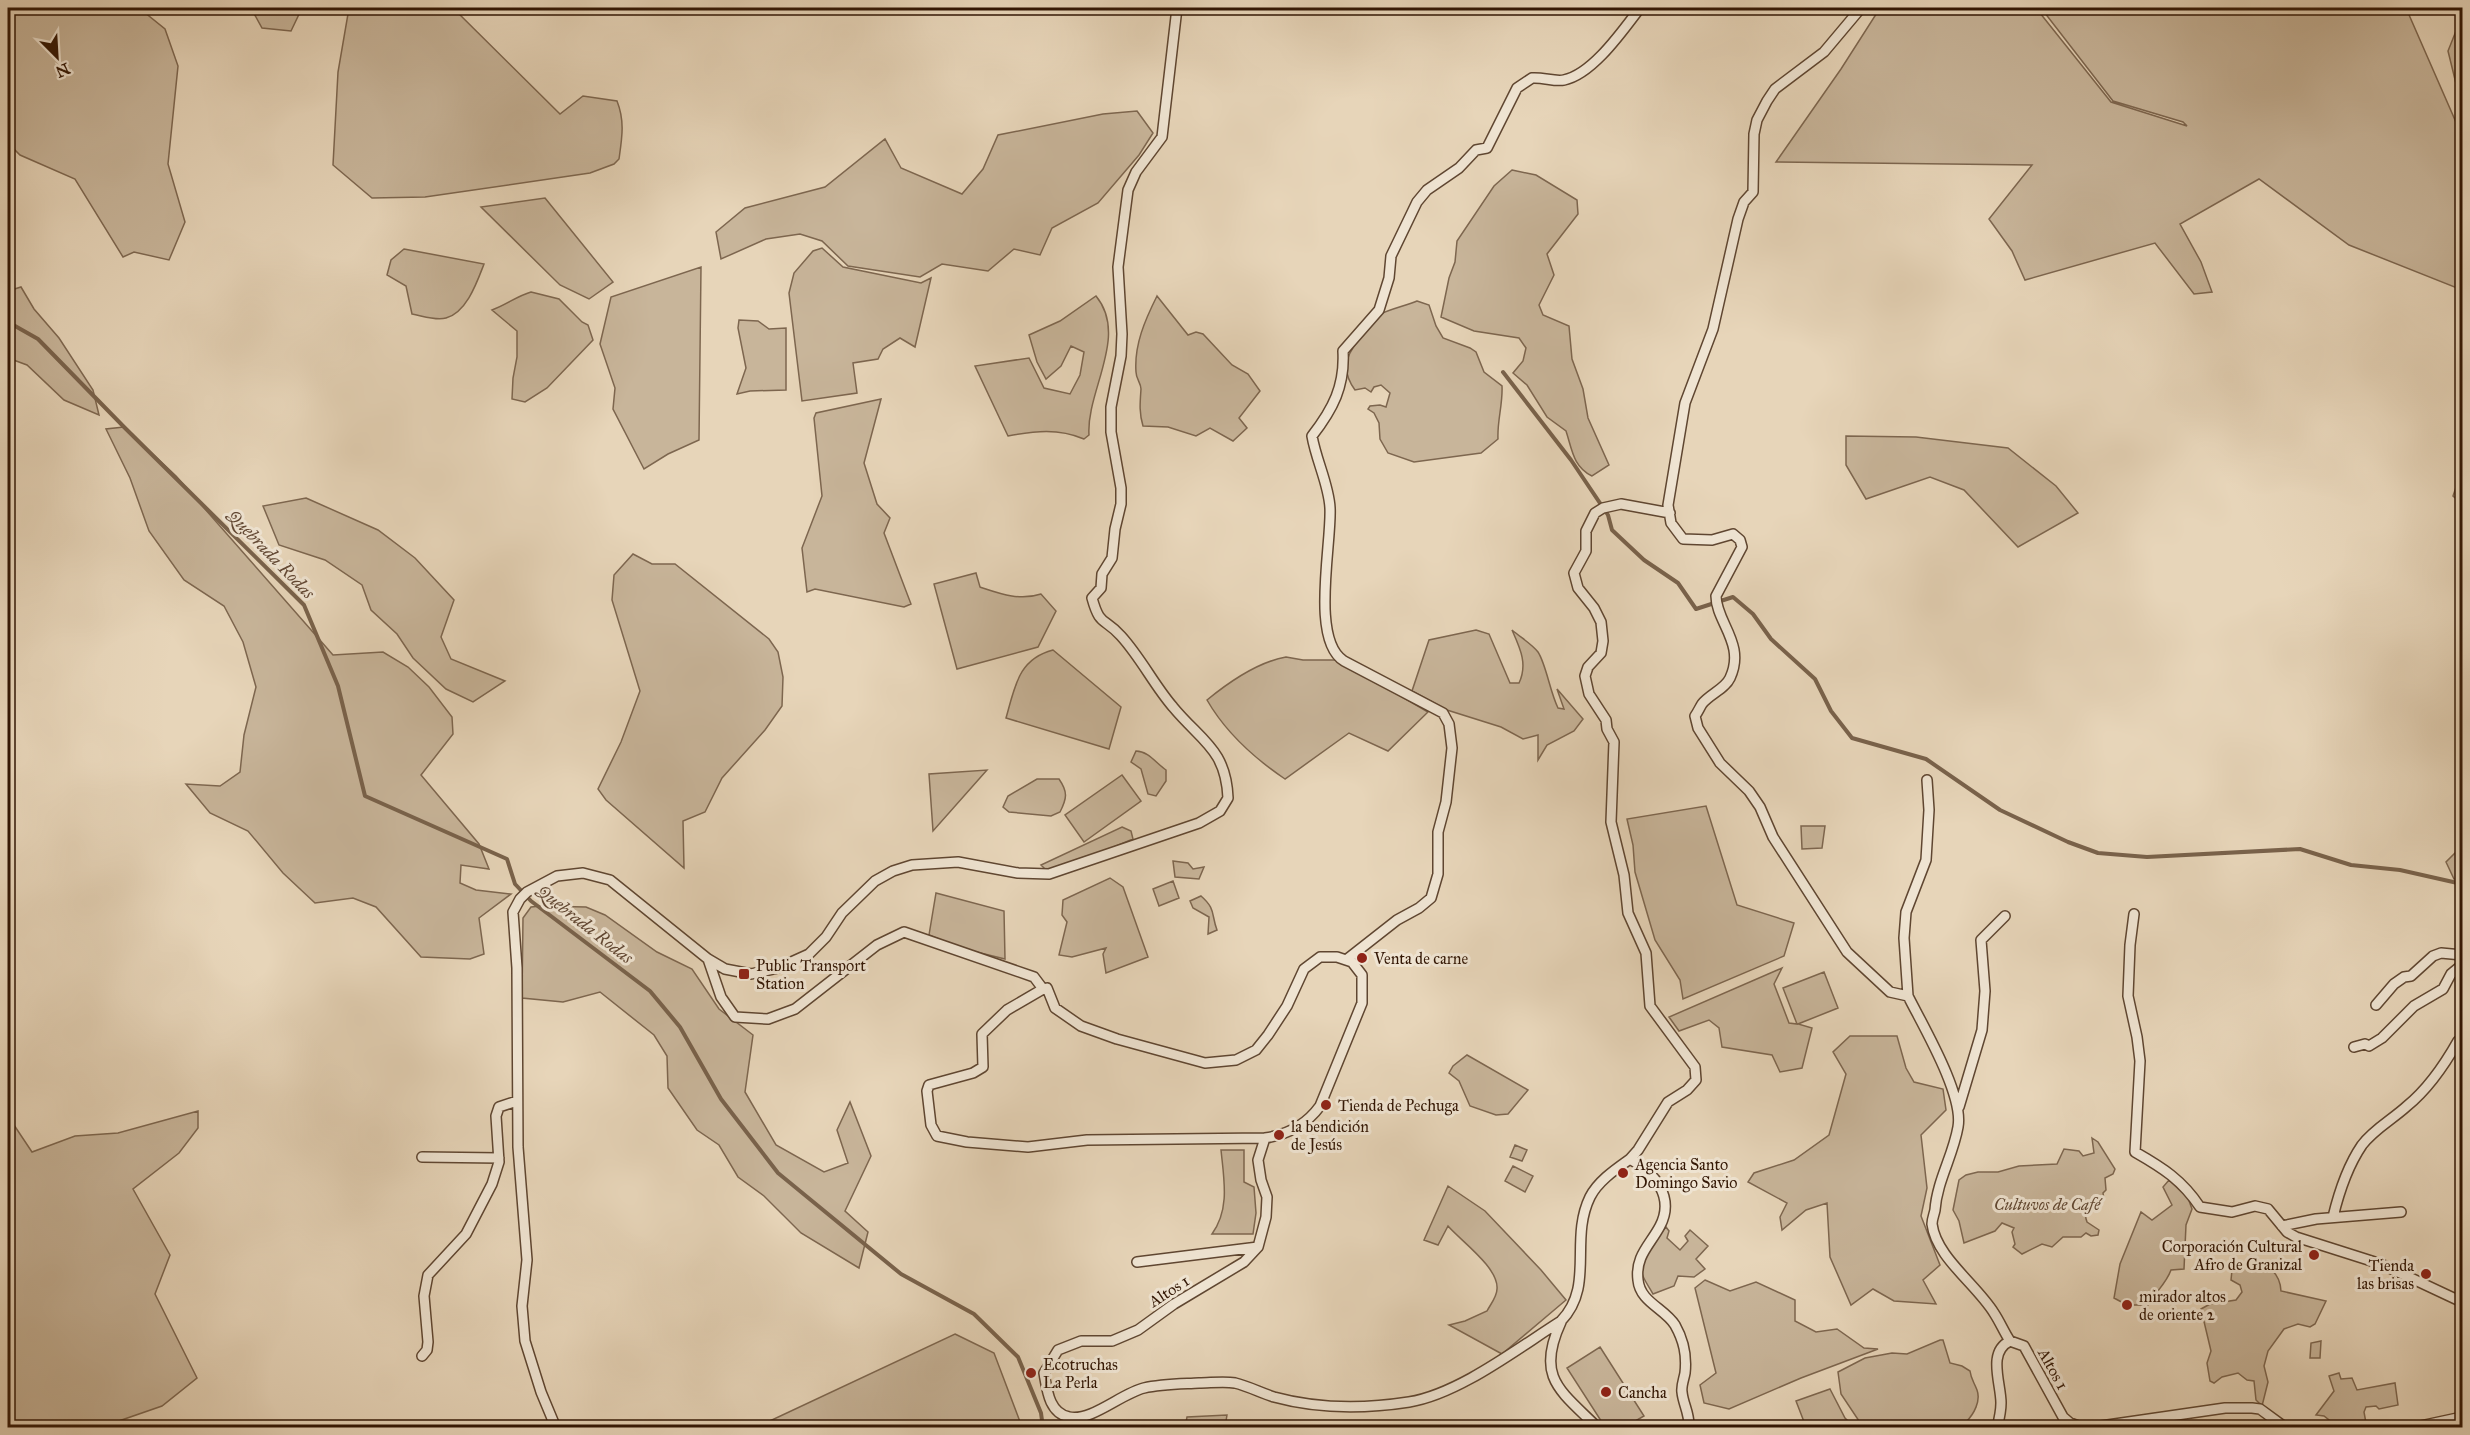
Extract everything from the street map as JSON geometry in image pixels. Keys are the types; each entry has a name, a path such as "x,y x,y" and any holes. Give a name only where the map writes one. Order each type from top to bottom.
{"street":[{"path":"556,1428 541,1392 525,1341 522,1306 527,1260 517,1101 517,968 513,912 523,895 557,876 583,873 610,880 708,959 725,969 751,974 778,968 809,954 826,937 842,913 875,881 893,871 912,865 958,862 1018,873 1049,874 1199,823 1220,811 1228,798 1222,765 1204,739 1174,708 1121,636 1098,618 1092,598 1101,588 1102,574 1112,558 1115,529 1121,504 1121,488 1111,432 1111,407 1121,356 1118,267 1128,190 1136,172 1162,137 1177,8"},
{"path":"1346,960 1397,920 1419,908 1431,898 1438,874 1438,832 1446,802 1452,737 1443,713 1337,657 1332,649 1326,627 1325,568 1330,510 1328,492 1316,459 1312,436 1322,423 1345,374 1343,351 1379,310 1389,278 1391,256 1417,202 1427,190 1459,168 1476,150 1487,148 1517,88 1532,78 1563,81 1581,74 1605,52 1640,8"},
{"path":"1861,8 1824,52 1775,89 1757,120 1753,192 1744,202 1738,219 1713,329 1685,403 1668,505 1671,523 1683,539 1712,540 1733,534 1740,540 1742,548 1716,600 1731,634 1733,668 1726,684 1703,703 1695,716 1698,728 1720,763 1749,791 1760,807 1773,837 1847,952 1890,992 1908,996"},
{"name":"Altos 1","path":"1258,1247 1244,1262 1174,1304 1138,1330 1112,1341 1082,1341 1058,1350 1044,1373 1051,1404 1062,1415 1072,1418 1092,1414 1143,1388 1198,1383 1234,1383 1275,1397 1327,1406 1367,1408 1411,1402 1464,1382 1561,1321 1576,1301 1579,1290 1580,1242 1590,1196 1609,1175 1638,1150 1668,1101 1687,1090 1696,1080 1695,1067 1650,1006 1646,953 1628,913 1624,875 1611,822 1614,742 1607,729 1606,720 1589,694 1585,676 1588,667 1601,653 1603,641 1601,622 1594,608 1578,588 1574,573 1586,551 1586,531 1595,513 1603,508 1621,504 1670,513"},
{"path":"1927,780 1929,810 1926,860 1906,912 1904,947 1908,996 1944,1071 1955,1097 1958,1113 1958,1126 1935,1196 1932,1222 1938,1240 1952,1262 1994,1312 2010,1341 2001,1345 1997,1355 2001,1403 1997,1428"},
{"path":"2134,914 2128,996 2140,1061 2135,1152 2159,1166 2186,1187 2200,1207 2232,1212 2255,1206 2268,1209 2287,1232 2296,1237 2381,1264 2463,1302"},
{"path":"1958,1113 1982,1030 1985,991 1981,940 2005,916"},
{"path":"708,959 721,997 735,1017 768,1019 795,1009 877,945 904,932 931,939 1034,977 1043,989"},
{"path":"2376,1005 2394,984 2404,977 2411,976 2433,956 2441,953 2463,956"},
{"path":"1329,956 1346,960 1352,962 1362,975 1362,1003 1331,1083 1311,1119 1277,1137 1087,1140 1028,1147 967,1142 937,1136 931,1125 928,1085 973,1073 983,1066 982,1034 1007,1010 1043,989 1047,988 1055,1008 1081,1026 1117,1040 1205,1063 1236,1060 1256,1050 1287,1006 1304,969 1320,957 1329,956"},
{"path":"2354,1047 2366,1044 2369,1046 2382,1038 2414,1006 2443,989 2451,974 2463,965"},
{"path":"2333,1217 2340,1187 2363,1144 2386,1122 2409,1105 2437,1074 2458,1041 2463,1043"},
{"path":"422,1356 427,1350 428,1342 424,1296 428,1275 466,1234 492,1184 499,1158 496,1116 499,1107 517,1101"},
{"path":"1137,1262 1258,1247 1266,1217 1267,1197 1261,1180 1258,1160 1265,1138"},
{"path":"422,1157 499,1158"},
{"path":"1630,1159 1646,1168 1662,1188 1665,1210 1660,1226 1640,1256 1638,1280 1641,1292 1674,1323 1685,1347 1682,1391 1689,1416 1689,1428"},
{"path":"2282,1226 2333,1217 2401,1212"},
{"path":"1561,1321 1553,1337 1551,1372 1556,1386 1598,1428"},
{"name":"Altos 1","path":"2010,1341 2024,1346 2063,1417 2070,1423 2086,1428 2225,1408 2252,1408 2260,1409 2286,1428"},
{"path":"2411,1428 2463,1417"}],"green space":[{"path":"8,8 139,8 165,29 178,66 168,164 185,222 169,260 134,252 123,257 75,179 20,155 8,143"},
{"path":"251,8 302,8 291,31 262,28"},
{"path":"349,8 453,8 560,114 583,96 617,101 622,123 619,159 614,164 590,173 425,197 372,198 333,165 338,72"},
{"path":"1880,8 2036,8 2111,102 2187,126 2183,122 2113,101 2041,8 2406,8 2462,136 2462,290 2349,245 2259,179 2180,224 2201,262 2212,292 2194,294 2155,243 2025,280 2012,251 1989,219 2032,165 1776,162 1841,69"},
{"path":"2462,16 2462,108 2448,51"},
{"path":"1137,111 1153,133 1139,155 1098,203 1052,228 1040,255 1014,249 988,271 942,264 920,277 848,266 822,241 800,234 766,239 721,259 716,232 745,208 825,187 885,139 901,168 962,194 983,169 998,135 1103,114"},
{"path":"1512,170 1536,175 1577,200 1578,214 1547,254 1554,275 1539,305 1543,315 1569,326 1572,359 1583,389 1588,418 1609,465 1592,476 1577,463 1566,431 1547,417 1527,385 1513,373 1523,361 1526,348 1519,338 1474,331 1441,317 1449,278 1455,262 1457,241 1494,186"},
{"path":"545,198 613,282 589,299 560,285 481,207"},
{"path":"822,248 843,267 921,283 931,278 915,347 900,338 883,349 878,359 853,363 857,393 802,401 789,293 794,273 813,251"},
{"path":"404,249 484,264 470,296 460,310 442,319 412,314 406,286 387,275 391,260"},
{"path":"701,267 699,440 668,454 644,469 613,409 615,388 600,344 611,297"},
{"path":"21,287 34,309 59,338 93,390 99,415 64,400 27,365 8,358 8,291"},
{"path":"531,292 559,299 588,325 593,340 547,388 525,402 512,399 517,357 517,331 492,310"},
{"path":"1096,296 1105,312 1108,328 1104,364 1093,400 1089,435 1084,439 1065,433 1046,432 1008,436 975,366 1029,358 1044,388 1070,394 1080,375 1084,352 1071,346 1061,366 1046,379 1037,362 1029,335 1060,321"},
{"path":"1157,296 1188,335 1196,332 1203,334 1232,365 1248,374 1260,391 1239,418 1247,428 1233,441 1210,428 1196,436 1168,427 1143,426 1140,412 1141,387 1136,372 1137,352 1145,323"},
{"path":"1417,301 1429,305 1443,338 1476,352 1484,372 1502,386 1498,439 1481,453 1414,462 1388,453 1380,439 1379,423 1374,413 1368,409 1370,406 1386,407 1390,393 1381,385 1374,387 1371,392 1365,388 1355,390 1350,382 1346,366 1350,352 1373,322 1384,312"},
{"path":"739,320 758,321 769,329 786,328 786,390 750,391 737,394 746,368 738,328"},
{"path":"881,399 864,463 877,504 890,518 884,533 911,604 904,607 815,589 807,592 802,548 822,496 814,418 816,413"},
{"path":"124,427 176,476 333,655 383,652 408,667 429,687 452,717 453,734 421,775 479,844 489,869 461,865 460,883 476,890 511,894 479,918 484,954 470,959 421,957 376,907 353,898 315,903 283,873 248,831 210,813 186,784 220,786 240,772 244,735 256,687 243,642 224,606 184,580 149,531 130,478 106,429"},
{"path":"1846,436 1916,437 2008,448 2056,486 2078,513 2018,547 1964,490 1930,477 1866,499 1846,465"},
{"path":"2462,470 2462,504 2453,496"},
{"path":"306,498 378,530 415,558 454,600 441,637 451,659 505,681 473,702 446,689 413,658 397,634 371,610 362,585 325,560 279,545 263,506"},
{"path":"633,554 652,564 675,564 769,639 778,652 783,677 782,706 765,730 722,778 705,812 683,821 684,868 606,800 598,789 621,742 640,691 612,600 614,575"},
{"path":"976,573 980,587 1018,597 1041,594 1056,611 1038,647 957,669 934,584"},
{"path":"1476,630 1489,634 1510,683 1519,683 1523,669 1520,650 1512,630 1529,643 1541,657 1558,708 1564,709 1557,689 1583,719 1574,731 1547,745 1538,760 1538,735 1523,739 1501,727 1447,710 1412,691 1429,640"},
{"path":"1053,650 1121,707 1109,749 1006,718 1016,685 1025,667 1041,654"},
{"path":"1286,657 1303,660 1339,660 1428,712 1388,751 1349,733 1285,779 1242,744 1207,700 1244,674 1265,663"},
{"path":"1136,751 1148,755 1166,770 1166,781 1156,796 1148,794 1141,769 1131,762"},
{"path":"987,770 933,831 929,774"},
{"path":"1122,775 1141,801 1084,842 1065,815"},
{"path":"1037,779 1059,779 1066,795 1060,812 1051,816 1009,812 1003,807 1008,796"},
{"path":"1706,806 1737,905 1794,923 1784,956 1683,999 1680,980 1655,940 1635,872 1633,845 1627,819"},
{"path":"1801,826 1825,826 1822,848 1802,849"},
{"path":"1122,827 1131,831 1133,839 1090,857 1047,871 1041,865"},
{"path":"2462,846 2462,879 2454,879 2446,862"},
{"path":"1173,861 1188,863 1193,869 1204,867 1199,879 1175,877"},
{"path":"1110,878 1123,887 1148,957 1106,973 1103,954 1106,948 1072,957 1059,955 1067,922 1062,915 1063,900"},
{"path":"1173,881 1179,898 1159,906 1153,889"},
{"path":"936,893 1004,911 1005,959 960,948 929,935"},
{"path":"1201,896 1211,908 1217,930 1208,934 1209,917 1193,908 1190,901"},
{"path":"531,907 586,907 605,915 657,952 692,969 719,1009 753,1035 745,1092 776,1145 824,1172 848,1163 837,1130 850,1102 871,1156 845,1211 868,1232 859,1268 801,1233 764,1196 738,1177 719,1145 697,1130 668,1088 667,1056 654,1035 600,992 563,1002 522,998 523,918"},
{"path":"12,967 12,1047 8,1049 8,968"},
{"path":"1782,968 1774,984 1789,1023 1797,1024 1783,988 1824,972 1838,1008 1798,1024 1812,1028 1802,1068 1780,1072 1772,1055 1722,1047 1719,1028 1709,1020 1679,1031 1669,1017"},
{"path":"1850,1036 1897,1036 1906,1068 1914,1082 1943,1089 1946,1110 1921,1135 1927,1188 1921,1216 1940,1265 1923,1280 1936,1304 1894,1301 1873,1289 1851,1305 1830,1257 1827,1203 1806,1210 1782,1230 1780,1217 1787,1203 1748,1182 1754,1173 1794,1160 1829,1135 1846,1074 1833,1052"},
{"path":"1467,1055 1528,1090 1508,1114 1496,1115 1470,1106 1459,1081 1449,1073 1453,1066"},
{"path":"198,1111 198,1128 179,1153 133,1189 170,1255 155,1294 197,1378 162,1406 113,1423 115,1427 8,1427 8,1116 32,1152 75,1136 118,1133"},
{"name":"Cultuvos de Café","path":"2092,1138 2098,1142 2115,1169 2113,1174 2105,1178 2104,1199 2086,1213 2087,1222 2099,1230 2098,1235 2091,1236 2086,1233 2081,1237 2063,1237 2052,1247 2042,1244 2022,1254 2013,1247 2015,1244 2012,1232 2014,1228 2002,1223 1995,1231 1964,1243 1959,1221 1953,1210 1959,1180 1966,1175 1978,1172 1998,1172 2019,1166 2057,1164 2064,1149 2079,1151 2083,1156 2094,1153"},
{"path":"1515,1145 1527,1150 1522,1161 1510,1157"},
{"path":"1221,1150 1244,1150 1244,1182 1254,1187 1256,1213 1253,1234 1212,1234 1218,1224 1224,1204"},
{"path":"1513,1166 1533,1176 1525,1192 1505,1181"},
{"path":"2169,1180 2188,1198 2192,1209 2186,1225 2184,1269 2171,1270 2148,1305 2127,1305 2114,1298 2120,1264 2141,1212 2152,1220 2172,1205 2163,1187"},
{"path":"1448,1186 1485,1211 1566,1300 1502,1354 1449,1325 1487,1311 1495,1298 1497,1289 1496,1281 1486,1264 1448,1226 1438,1245 1424,1240"},
{"path":"1666,1227 1669,1231 1667,1238 1680,1250 1688,1241 1685,1236 1690,1230 1708,1246 1696,1259 1705,1269 1694,1277 1678,1276 1674,1286 1653,1294 1643,1275 1643,1261 1649,1248"},
{"path":"2253,1259 2276,1274 2281,1291 2326,1301 2315,1324 2310,1327 2298,1324 2284,1329 2268,1351 2264,1366 2268,1382 2262,1406 2256,1400 2254,1381 2247,1380 2238,1373 2222,1377 2214,1383 2210,1381 2207,1363 2211,1351 2201,1309 2210,1304 2236,1300 2242,1292 2240,1285 2231,1280 2232,1270"},
{"path":"1705,1280 1730,1291 1756,1282 1795,1300 1795,1321 1816,1332 1837,1329 1864,1348 1878,1349 1801,1378 1729,1409 1704,1403 1700,1385 1716,1373 1695,1288"},
{"path":"955,1334 994,1353 1022,1427 757,1427"},
{"path":"1943,1340 1950,1363 1970,1371 1977,1390 1977,1403 1966,1422 1967,1427 1863,1427 1841,1394 1838,1372 1865,1358 1892,1353 1907,1354"},
{"path":"2321,1341 2320,1358 2310,1358 2311,1343"},
{"name":"Cancha","path":"1600,1347 1644,1416 1625,1427 1605,1427 1567,1368"},
{"path":"2339,1373 2341,1379 2352,1378 2357,1390 2395,1383 2398,1405 2379,1409 2376,1406 2366,1407 2364,1412 2366,1423 2330,1425 2329,1420 2324,1416 2316,1415 2334,1391 2329,1376"},
{"path":"1830,1389 1845,1418 1854,1427 1806,1427 1796,1401"},
{"path":"1227,1415 1225,1427 1185,1427 1187,1417"}],"waterway":[{"name":"Quebrada Rodas","path":"8,322 38,339 304,605 338,686 365,796 507,859 515,884 531,901 650,991 680,1027 721,1099 778,1173 901,1274 974,1314 1018,1357 1041,1413 1043,1428"},
{"path":"1503,372 1571,460 1608,515 1612,530 1644,560 1678,583 1696,609 1733,597 1753,614 1771,639 1815,679 1831,711 1852,738 1926,759 2000,810 2068,842 2098,853 2147,857 2300,849 2351,865 2400,870 2462,884"}],"place":[{"name":"Venta de carne","path":"1362,958"},
{"name":"Public Transport Station","path":"744,974"},
{"name":"Tienda de Pechuga","path":"1326,1105"},
{"name":"la bendición de Jesús","path":"1279,1135"},
{"name":"Agencia Santo Domingo Savio","path":"1623,1173"},
{"name":"Corporación Cultural Afro de Granizal","path":"2314,1255"},
{"name":"Tienda las brisas","path":"2426,1274"},
{"name":"mirador altos de oriente 2","path":"2127,1305"},
{"name":"Ecotruchas La Perla","path":"1031,1373"},
{"name":"Cancha","path":"1606,1392"}]}
